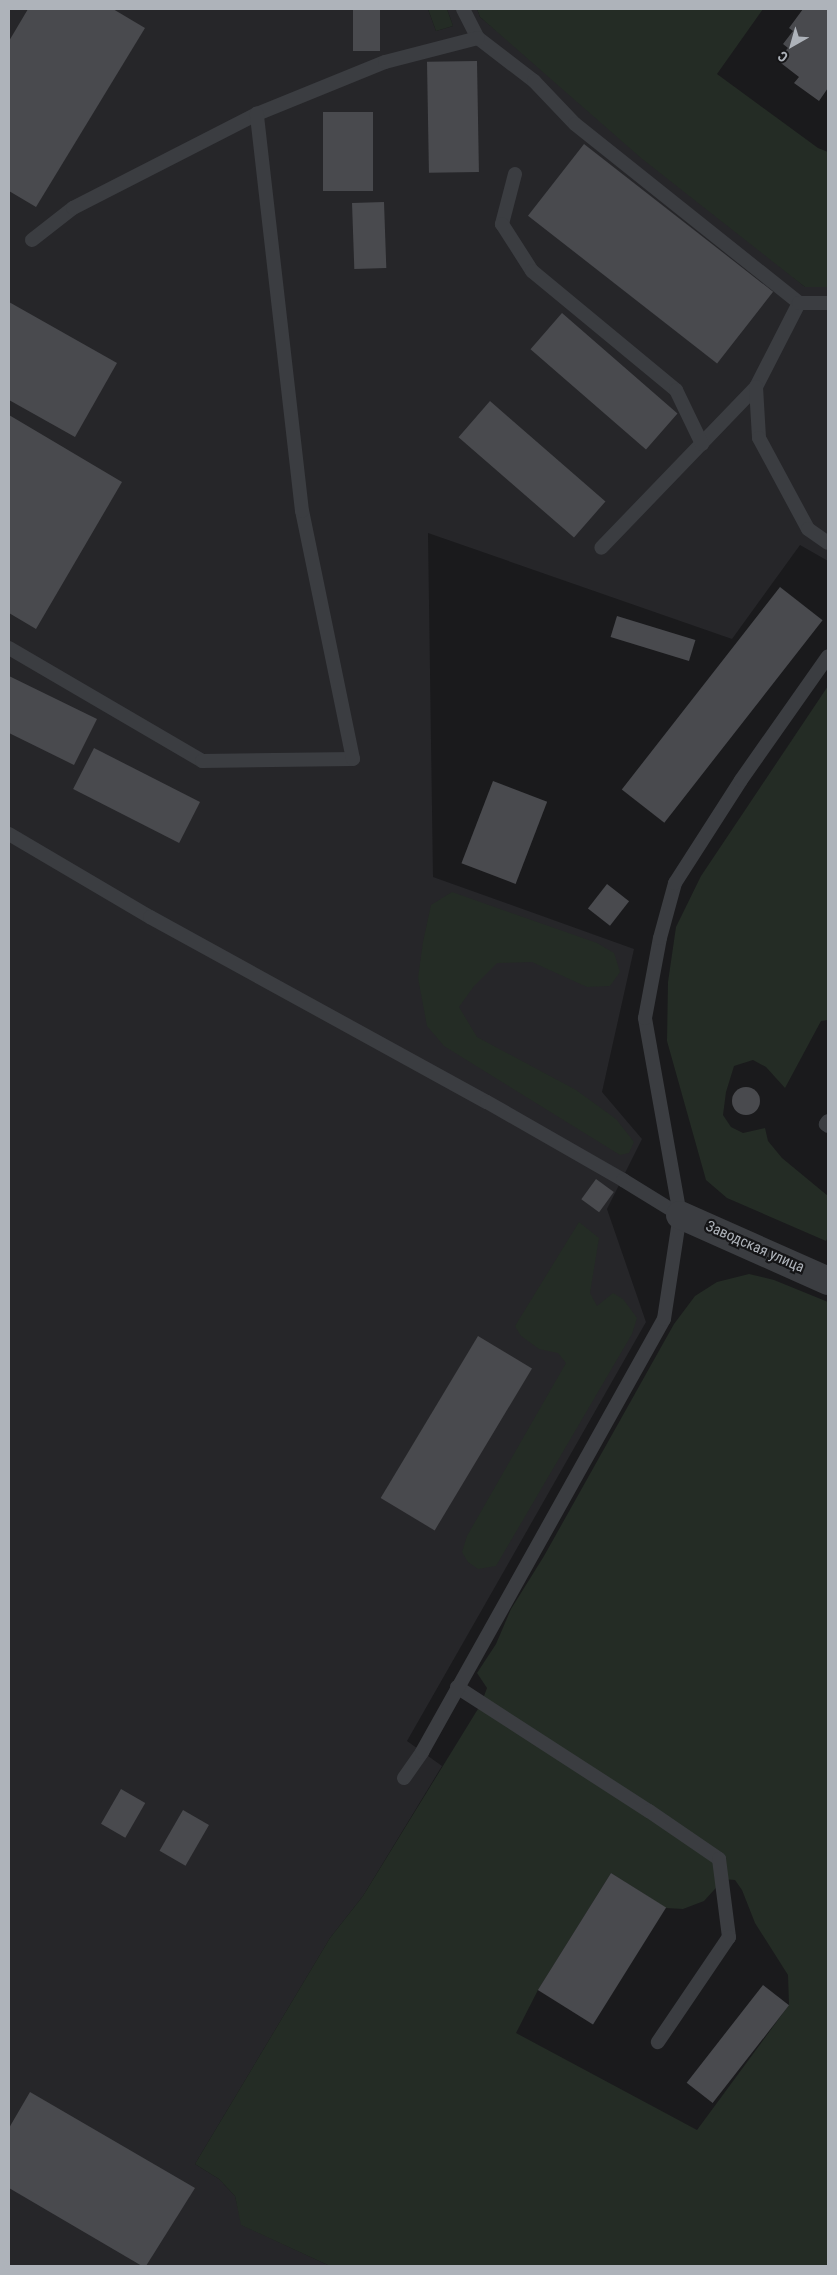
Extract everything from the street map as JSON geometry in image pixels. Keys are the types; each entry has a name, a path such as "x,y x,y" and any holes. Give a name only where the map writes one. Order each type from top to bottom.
{"street":[{"name":"Заводская улица","path":"680,1215 826,1276"}],"lane":[{"path":"463,9 478,38 534,81 574,124 799,303 828,303"},
{"path":"32,240 73,208 257,114 385,62 478,38"},
{"path":"9,648 202,761 353,759 302,511 257,114"},
{"path":"515,174 502,224 532,271 676,390 702,444"},
{"path":"601,548 756,388 799,303"},
{"path":"756,388 758,438 808,529 828,543"},
{"path":"404,1778 422,1752 664,1319 680,1215 646,1018 660,938 675,883 741,780 828,656"},
{"path":"9,834 150,917 495,1107 680,1215"},
{"path":"828,1121 826,1124 828,1126"},
{"path":"457,1687 649,1811 719,1859 729,1937 658,2042"}],"shaded area":[{"path":"9,9 428,9 436,31 453,26 447,9 477,9 480,17 805,287 828,287 828,561 800,545 732,639 428,533 433,877 634,949 602,1092 642,1139 607,1209 646,1322 407,1741 442,1766 363,1896 330,1938 195,2164 219,2179 235,2196 242,2225 330,2266 9,2266"},
{"path":"428,9 447,9 453,26 436,31"},
{"path":"477,9 763,9 717,74 818,148 828,152 828,287 805,287 641,158 480,17"},
{"path":"828,686 828,1020 821,1021 785,1088 766,1067 753,1060 734,1066 726,1092 723,1115 731,1127 743,1133 765,1128 768,1141 782,1158 828,1196 828,1237 826,1241 727,1198 706,1180 667,1041 668,982 676,927 701,876"},
{"path":"452,892 597,943 614,953 620,972 610,986 587,987 532,962 497,963 474,986 459,1007 477,1037 576,1090 616,1119 634,1142 629,1153 620,1155 444,1046 427,1026 418,978 423,942 431,905"},
{"path":"579,1222 599,1238 590,1293 597,1306 613,1293 623,1299 637,1318 632,1334 496,1566 478,1569 468,1562 462,1552 467,1536 566,1363 558,1353 539,1349 521,1336 515,1326"},
{"path":"749,1274 774,1280 828,1302 828,2266 330,2266 241,2225 235,2196 219,2179 195,2164 330,1938 363,1896 481,1704 487,1688 477,1673 496,1644 511,1609 544,1556 674,1324 695,1296 717,1282","holes":["611,1873 666,1908 683,1909 704,1901 724,1879 735,1880 742,1890 755,1923 788,1975 789,2005 697,2130 516,2033 538,1990"]}],"building":[{"path":"28,9 113,9 145,28 36,207 9,191 9,41"},
{"path":"353,9 380,9 380,51 353,51"},
{"path":"803,9 828,9 828,88 819,101 794,83 799,77 777,60 788,48 783,44 793,31 789,28"},
{"path":"477,61 479,172 429,173 427,62"},
{"path":"323,112 373,112 373,191 323,191"},
{"path":"584,144 773,292 717,363 528,216"},
{"path":"384,202 386,268 354,269 352,203"},
{"path":"9,302 117,363 75,437 9,400"},
{"path":"562,313 677,413 646,450 531,349"},
{"path":"490,401 605,501 574,538 459,437"},
{"path":"9,415 122,482 36,629 9,613"},
{"path":"780,587 823,620 664,823 622,790"},
{"path":"617,616 695,640 689,661 611,637"},
{"path":"9,676 97,719 74,765 9,733"},
{"path":"94,748 200,802 179,843 73,789"},
{"path":"493,781 547,802 516,884 461,863"},
{"path":"607,884 629,901 610,926 588,908"},
{"path":"746,1087 756,1091 760,1101 756,1111 746,1115 736,1111 732,1101 736,1091"},
{"path":"596,1179 614,1192 599,1212 581,1199"},
{"path":"478,1336 532,1368 435,1530 381,1498"},
{"path":"121,1789 145,1803 125,1838 101,1824"},
{"path":"183,1810 209,1825 185,1866 160,1851"},
{"path":"611,1873 666,1907 593,2024 538,1990"},
{"path":"763,1985 789,2005 713,2103 687,2083"},
{"path":"30,2092 195,2188 146,2266 142,2266 9,2188 9,2128"}]}
